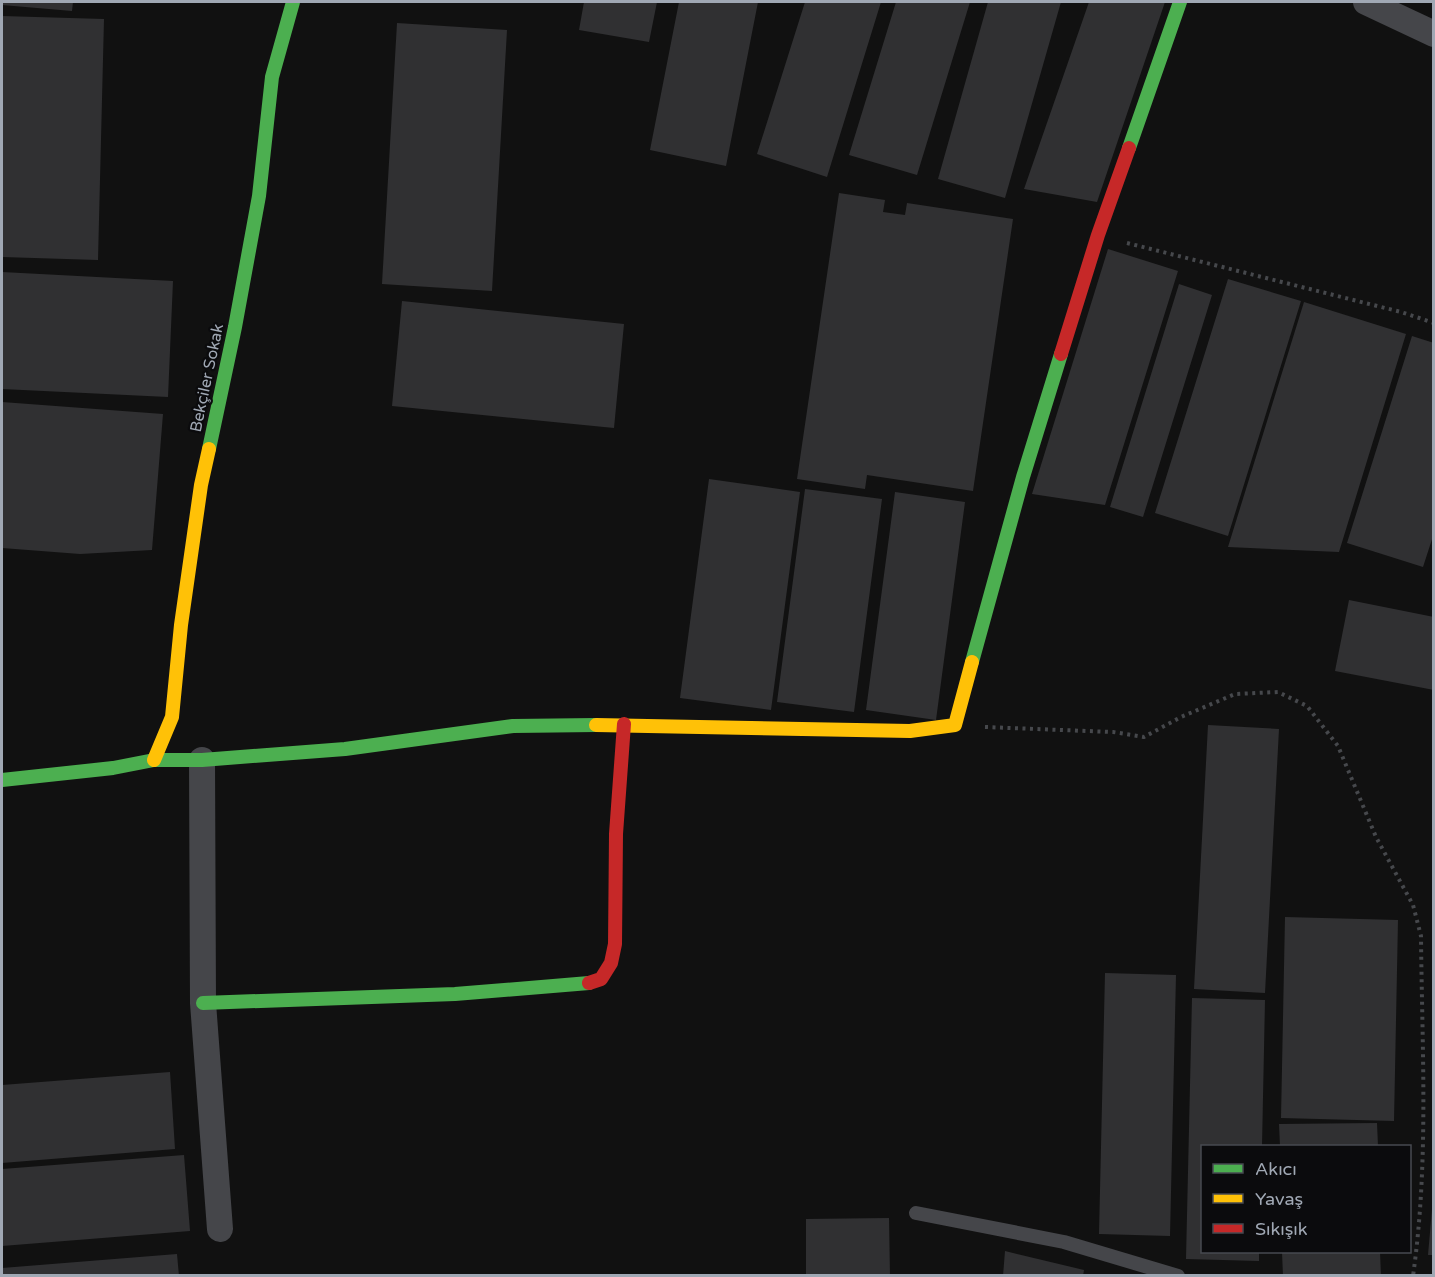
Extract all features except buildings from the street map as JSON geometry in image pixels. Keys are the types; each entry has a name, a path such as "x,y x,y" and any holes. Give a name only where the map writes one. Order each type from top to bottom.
{"street":[{"name":"Bekçiler Sokak","path":"154,760 172,717 181,625 201,485 235,327 259,196 272,77 293,2"},
{"path":"2,780 113,768 154,760 201,760 345,749 513,726 624,724 910,732 955,725 1023,477 1098,235 1180,2"},
{"path":"1366,2 1434,34"},
{"path":"203,1003 455,993 584,984 601,979 611,963 615,944 616,834 624,724"},
{"path":"201,760 203,1003 220,1229"}],"lane":[{"path":"916,1213 1064,1242 1178,1275"}],"path":[{"path":"1098,235 1401,312 1434,323"},
{"path":"955,725 1113,732 1144,737 1181,717 1235,694 1278,692 1307,706 1338,746 1376,837 1413,905 1421,936 1423,1139 1419,1234 1413,1275"}],"traffic: fast":[{"path":"209,449 235,327 259,196 272,77 293,2"},
{"path":"1129,148 1180,2"},
{"path":"972,662 1023,477 1061,354"},
{"path":"2,780 113,768 154,760 202,760 345,749 513,726 596,725"},
{"path":"203,1003 455,994 589,983"}],"traffic: slow":[{"path":"154,760 172,717 181,625 201,485 209,449"},
{"path":"596,725 910,731 955,725 972,662"}],"traffic: jam":[{"path":"1061,354 1098,235 1129,148"},
{"path":"589,983 601,979 611,963 615,944 616,834 624,724"}]}
